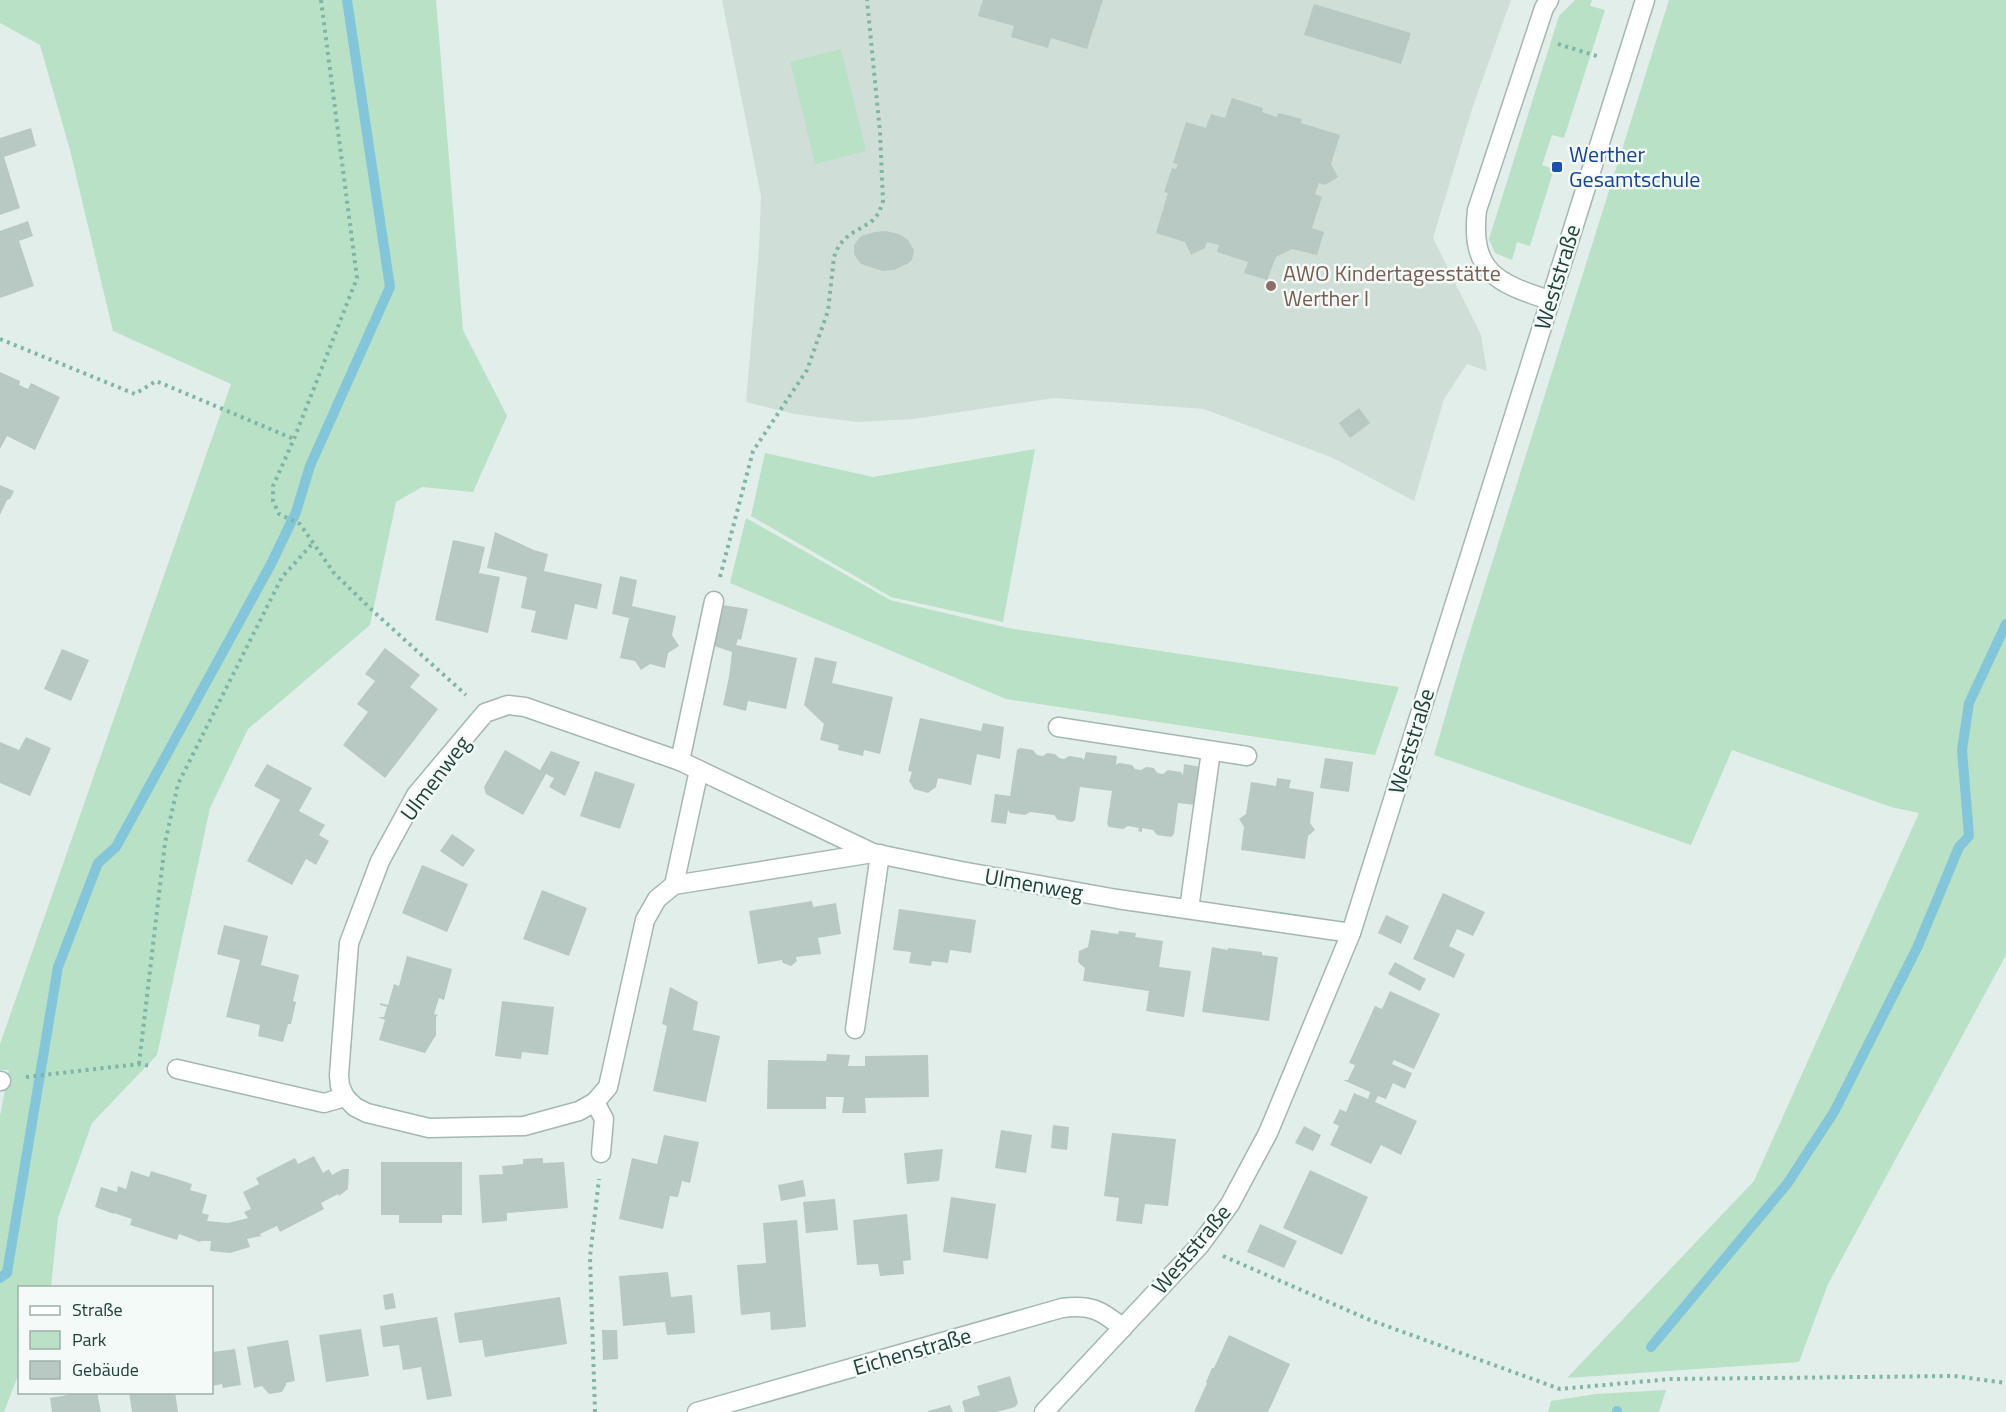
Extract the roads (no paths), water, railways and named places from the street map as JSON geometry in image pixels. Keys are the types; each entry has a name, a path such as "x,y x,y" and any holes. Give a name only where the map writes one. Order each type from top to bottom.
{"street":[{"path":"1549,0 1534,37 1477,210 1474,232 1478,250 1492,274 1514,289 1549,300"},
{"name":"Weststraße","path":"1044,1412 1200,1245 1230,1204 1268,1133 1351,933 1645,0"},
{"path":"680,761 714,601"},
{"name":"Ulmenweg","path":"345,1097 340,1086 339,1075 349,943 380,861 416,795 485,712 508,705 525,707 680,761 877,853 961,871 1117,899 1351,933"},
{"path":"1058,727 1247,756"},
{"path":"1189,909 1211,751"},
{"path":"177,1069 324,1103 345,1097 355,1107 367,1113 429,1128 524,1126 579,1111 596,1102 608,1087 645,920 657,899 674,885 699,770"},
{"path":"855,1029 877,853"},
{"name":"Ulmenweg","path":"674,885 877,853"},
{"path":"596,1102 604,1119 601,1153"},
{"name":"Eichenstraße","path":"697,1412 1062,1308 1078,1306 1092,1308 1106,1314 1123,1328"}],"waterway":[{"path":"0,1278 7,1273 58,967 98,863 116,847 271,564 296,512 310,466 390,287 347,0"},
{"path":"1651,1347 1787,1184 1834,1112 1917,948 1959,847 1969,836 1962,750 1969,703 2006,624"}],"place":[{"name":"Werther Gesamtschule","path":"1557,167"},
{"name":"AWO Kindertagesstätte Werther I","path":"1271,286"}]}
